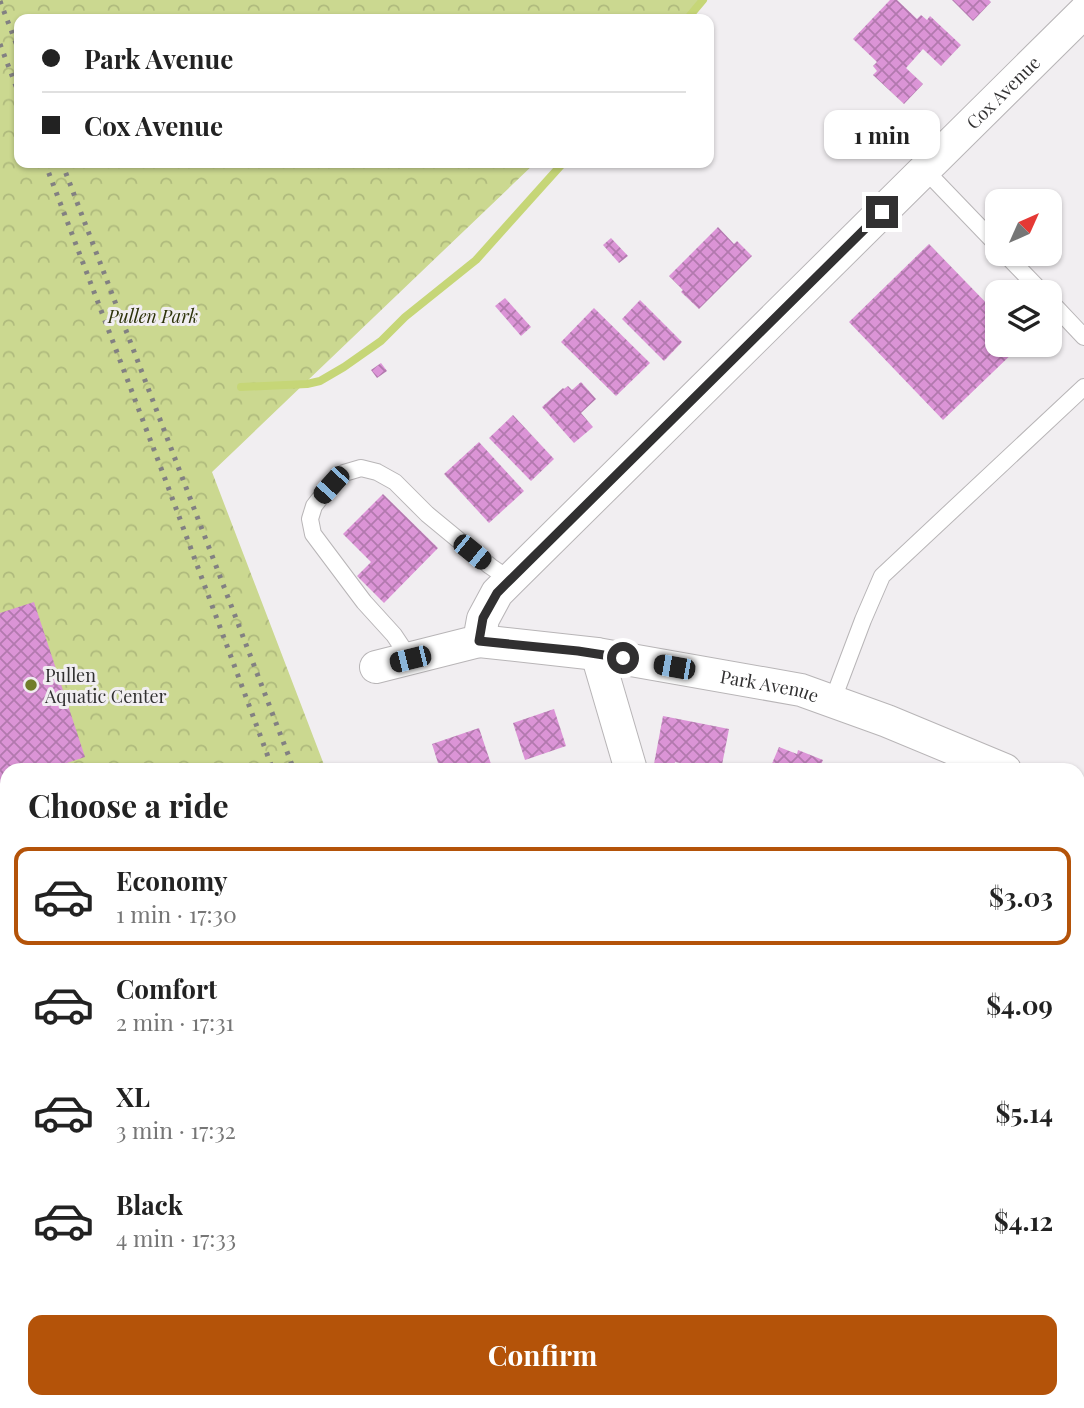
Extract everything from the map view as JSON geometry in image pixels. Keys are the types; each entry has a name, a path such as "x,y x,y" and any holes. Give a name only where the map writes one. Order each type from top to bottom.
{"street":[{"name":"Cox Avenue","path":"479,641 483,618 497,593 1084,12"},
{"name":"Park Avenue","path":"479,641 597,654 801,690 887,721 988,763"},
{"path":"376,667 479,641"},
{"path":"597,654 629,763"}],"lane":[{"path":"924,169 985,232"},
{"path":"1016,266 1030,280"},
{"path":"1062,314 1084,337"},
{"path":"832,702 882,576 1084,387"},
{"path":"410,659 313,534 310,519 314,506 344,473 361,468 377,472 396,482 445,529 510,580"}],"green space":[{"name":"Pullen Park","path":"0,0 706,0 691,14 14,14 14,168 530,168 212,472 323,763 0,763"}],"building":[{"path":"890,0 897,0 917,19 921,15 927,20 930,16 961,45 941,66 923,49 906,68 923,84 904,104 873,75 877,71 873,66 877,62 853,39"},
{"path":"952,0 989,0 991,2 973,21"},
{"path":"718,227 734,244 737,241 752,256 699,309 669,276"},
{"path":"611,238 628,256 619,263 603,245"},
{"path":"929,244 985,302 985,357 1009,357 943,420 849,322"},
{"path":"505,298 531,327 521,336 495,306"},
{"path":"640,300 682,342 664,361 622,319"},
{"path":"594,308 650,363 616,396 561,342"},
{"path":"381,363 387,371 377,378 371,370"},
{"path":"581,382 596,399 581,413 593,427 574,443 542,407 563,388 568,386 572,390"},
{"path":"513,415 554,459 531,481 489,438"},
{"path":"479,442 524,491 489,523 444,474"},
{"path":"383,494 438,548 384,603 357,576 371,562 343,534"},
{"name":"Pullen Aquatic Center","path":"34,602 85,757 67,763 0,763 0,613"},
{"path":"554,709 566,746 525,760 513,723"},
{"path":"663,716 729,729 722,763 654,763"},
{"path":"479,728 491,763 438,763 432,744"},
{"path":"779,747 797,754 798,750 823,760 822,763 772,763"}],"waterway":[{"path":"691,14 703,0"},
{"path":"241,387 307,384 320,381 344,367 381,341 405,317 476,260 559,168"}],"railway":[{"path":"0,1 14,38"},
{"path":"0,44 14,81"},
{"path":"47,168 270,763"},
{"path":"64,168 291,763"}],"place":[{"name":"Pullen Aquatic Center","path":"31,685"}],"route":[{"path":"623,658 479,641 483,618 497,593 882,212"}]}
